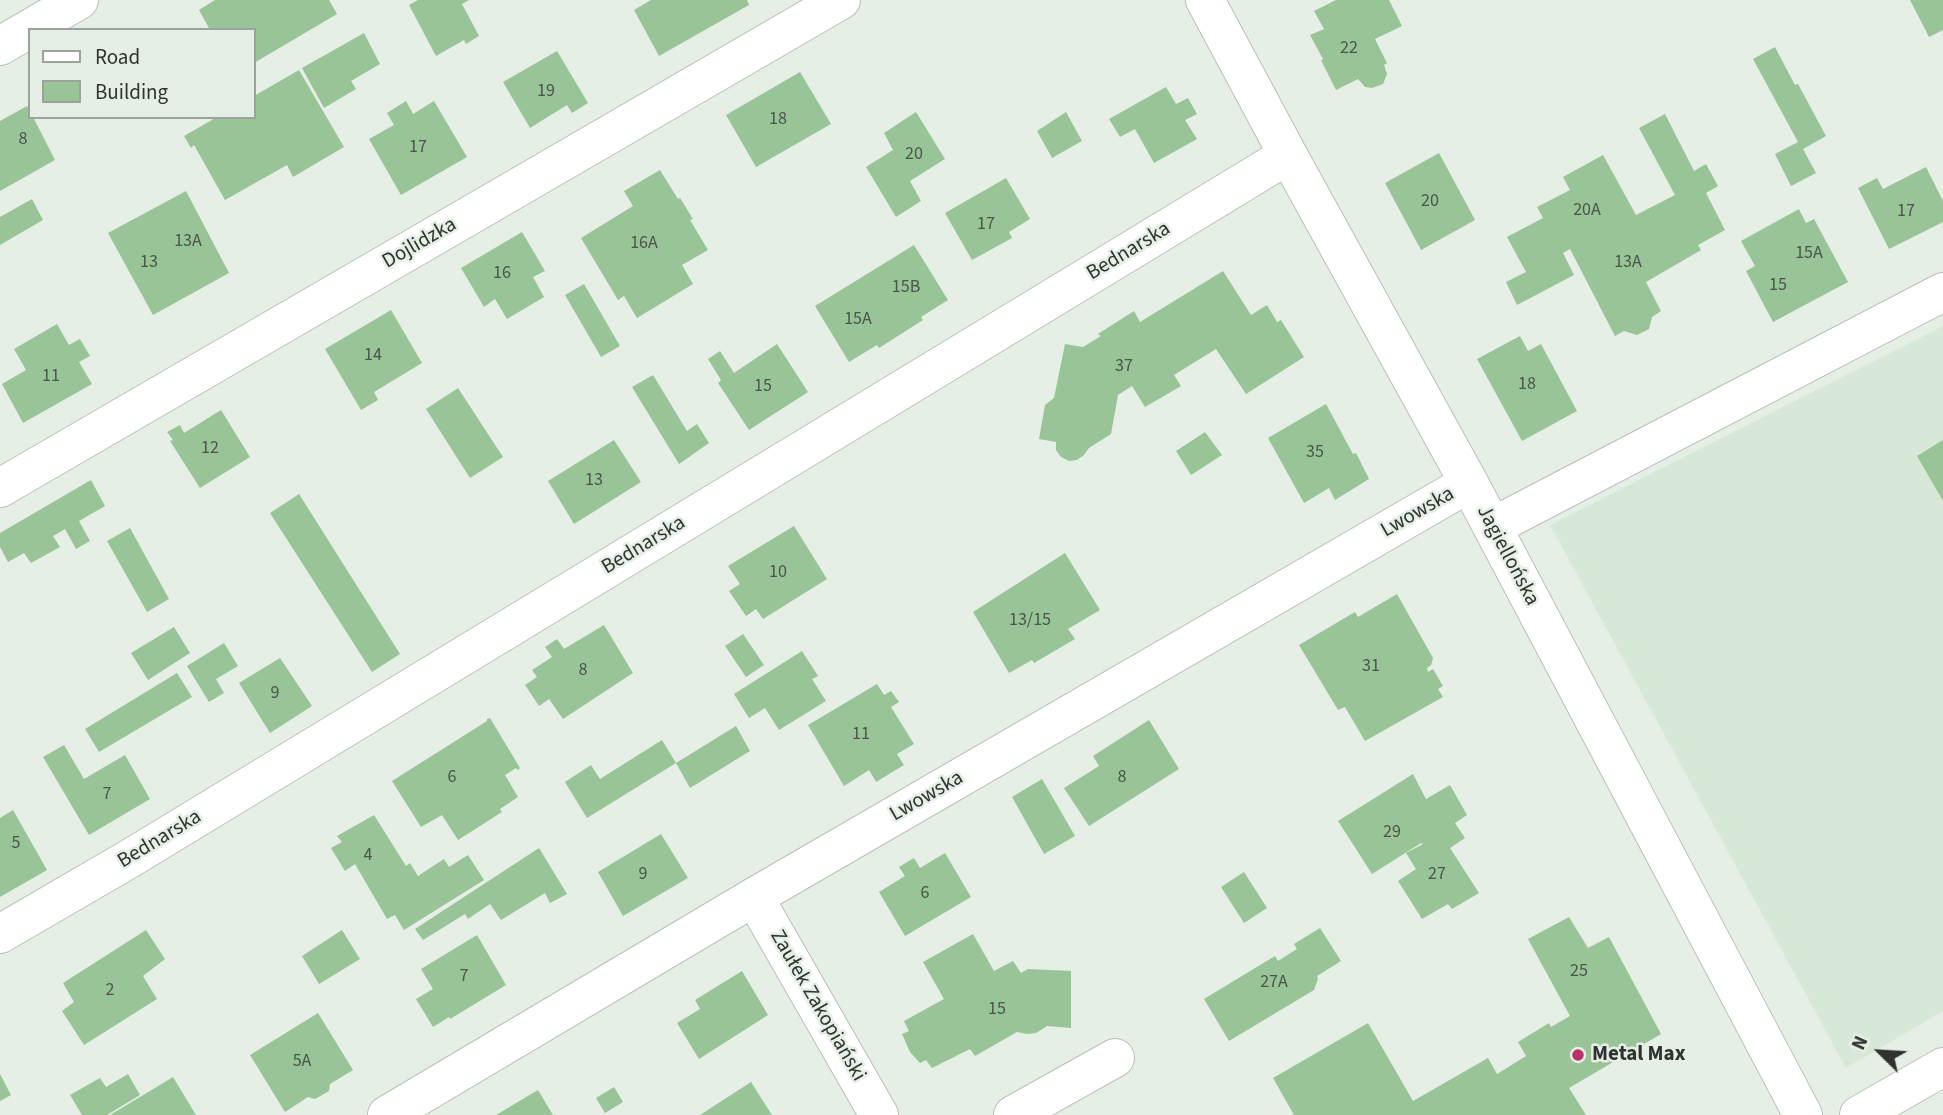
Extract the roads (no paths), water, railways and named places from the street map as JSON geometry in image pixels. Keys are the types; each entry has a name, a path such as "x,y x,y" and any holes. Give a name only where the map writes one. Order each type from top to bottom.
{"street":[{"path":"31,28 79,0"},
{"name":"Dojlidzka","path":"0,488 841,0"},
{"name":"Jagiellońska","path":"1205,0 1469,483 1803,1115"},
{"path":"0,46 28,30"},
{"name":"Bednarska","path":"0,934 177,830 1288,155"},
{"path":"1492,527 1943,292"},
{"name":"Lwowska","path":"387,1115 754,897 1469,483"},
{"name":"Zaułek Zakopiański","path":"754,897 879,1115"},
{"path":"1013,1115 1115,1058"},
{"path":"1859,1115 1943,1067"}],"place":[{"name":"Metal Max","path":"1578,1055"}]}
